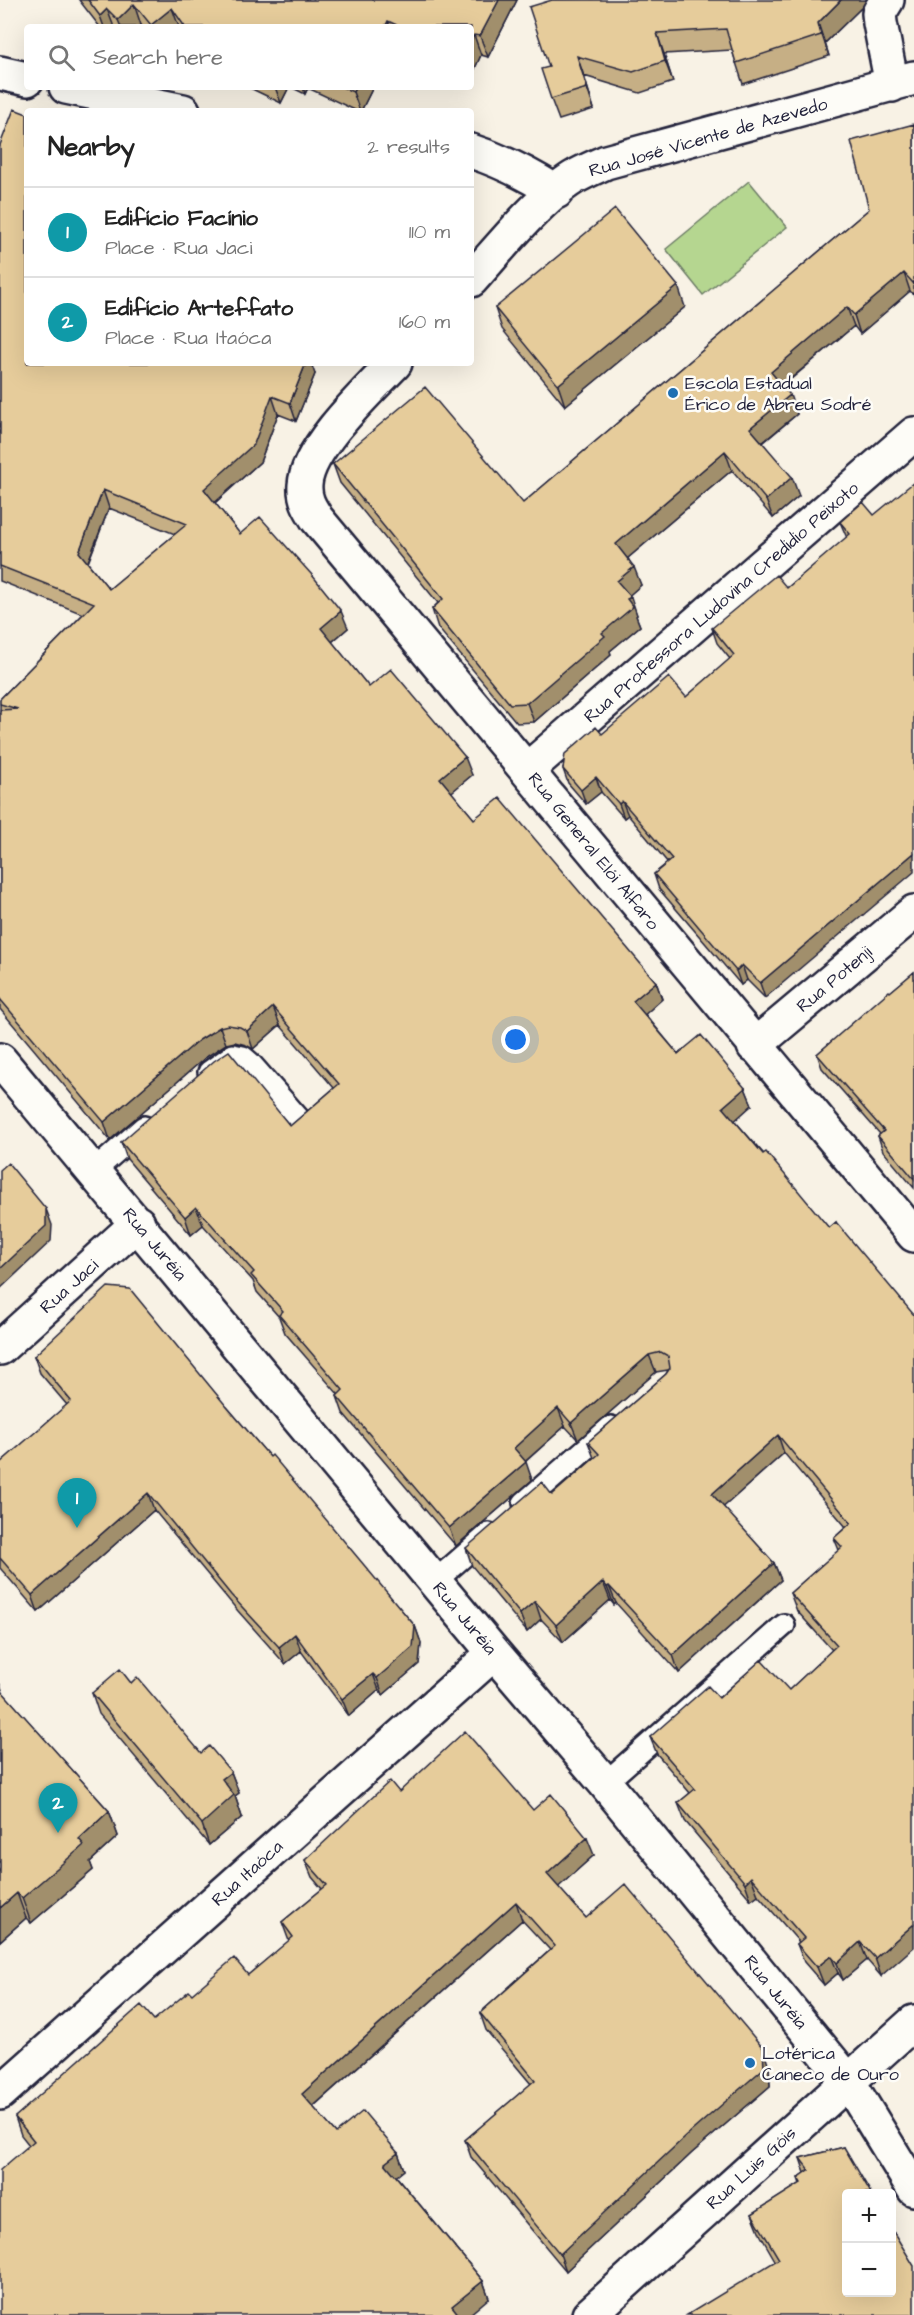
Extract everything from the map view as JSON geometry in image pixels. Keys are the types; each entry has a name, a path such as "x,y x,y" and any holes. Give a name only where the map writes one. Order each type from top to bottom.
{"street":[{"path":"887,0 879,13 880,23 903,82"},
{"path":"0,74 24,78"},
{"name":"Rua José Vicente de Azevedo","path":"476,264 572,179 606,162 903,82"},
{"path":"81,90 168,108"},
{"path":"474,152 501,161 530,175 556,192"},
{"name":"Rua General Elói Alfaro","path":"392,366 339,425 315,458 306,473 304,488 306,502 317,519 754,1046 914,1235"},
{"name":"Rua Professora Ludovina Credidio Peixoto","path":"527,770 914,434"},
{"name":"Rua Potenji","path":"754,1046 914,912"},
{"name":"Rua Juréia","path":"0,1060 138,1223 434,1582 605,1783 848,2081 914,2189"},
{"name":"Rua Jaci","path":"0,1348 138,1223"},
{"name":"Rua Itaóca","path":"0,2093 494,1653"},
{"name":"Rua Luis Góis","path":"589,2315 914,2022"}],"lane":[{"path":"192,1086 220,1062 233,1055 238,1055 250,1063 300,1120"},
{"path":"93,1171 159,1114"},
{"path":"434,1582 628,1413"},
{"path":"605,1783 784,1625"}],"green space":[{"path":"749,181 787,227 703,295 666,249"}],"building":[{"path":"88,0 499,0 480,36 474,35 474,24 394,24 388,21 386,24 183,24 172,8 150,24 134,4 118,20 107,9 100,16"},
{"path":"552,0 841,0 818,23 821,35 736,63 726,29 657,33 665,61 633,72 577,56 587,88 551,99 541,69 549,67 529,7"},
{"path":"14,109 24,113 24,366 305,366 290,403 272,396 254,444 204,489 240,534 260,517 312,575 341,611 321,628 369,687 391,669 465,757 440,778 474,819 500,798 656,982 633,1001 678,1054 701,1035 745,1088 723,1107 763,1154 766,1152 829,1228 836,1222 914,1315 914,1924 875,1958 860,1942 837,1963 831,1956 817,1967 797,1944 804,1938 751,1877 745,1883 678,1803 695,1789 650,1737 708,1686 719,1698 761,1660 789,1690 837,1645 790,1593 842,1547 834,1538 851,1523 778,1435 712,1494 774,1563 673,1655 603,1582 556,1625 535,1601 520,1614 466,1548 542,1482 552,1495 599,1454 588,1442 666,1374 670,1368 668,1356 661,1352 649,1355 571,1423 558,1408 514,1448 526,1462 449,1528 337,1396 343,1390 279,1315 283,1311 251,1275 254,1272 196,1207 185,1217 121,1142 214,1061 229,1051 290,1126 339,1084 273,1007 247,1031 228,1025 220,1027 199,1040 104,1122 0,999 0,710 18,709 0,704 0,699 94,603 0,566 0,145","holes":["103,490 187,524 109,589 79,552"]},
{"path":"914,124 914,284 904,273 854,315 847,307 771,372 790,395 750,428 792,477 766,500 725,451 616,544 634,567 617,581 631,597 627,599 633,607 602,633 605,636 527,703 510,704 432,609 443,599 333,464 425,387 523,503 869,209 851,141"},
{"path":"615,209 678,286 558,385 495,308"},
{"path":"914,482 914,853 760,983 742,965 736,971 654,874 672,859 622,801 619,804 596,777 581,790 563,769 565,754 596,727 602,734 669,677 686,697 734,655 712,628 776,575 787,588 850,534 840,522 863,502 874,515"},
{"path":"914,972 914,1179 878,1136 884,1131 817,1054"},
{"path":"8,1163 46,1209 46,1226 0,1269 0,1170"},
{"path":"108,1287 130,1289 227,1407 270,1457 272,1455 415,1626 413,1647 377,1678 373,1674 342,1699 295,1634 279,1647 231,1595 148,1493 32,1595 0,1558 0,1463 71,1401 34,1356"},
{"path":"120,1669 131,1683 137,1677 201,1753 209,1746 231,1772 222,1779 234,1795 202,1824 92,1693"},
{"path":"0,1689 109,1811 79,1839 84,1845 22,1898 17,1893 0,1908"},
{"path":"465,1731 533,1810 551,1794 587,1838 547,1874 586,1918 625,1884 763,2048 764,2068 686,2136 560,2254 465,2140 535,2080 480,2013 555,1946 516,1902 302,2094 336,2133 363,2111 398,2153 385,2163 483,2281 452,2306 459,2315 0,2315 0,2170 34,2141 15,2117 141,2005 154,2020 189,1991 192,1994 234,1958 248,1975 293,1937 282,1922 327,1885 305,1860 390,1781 399,1792"},
{"path":"844,2147 869,2189 842,2189 842,2297 896,2297 896,2236 914,2266 914,2315 687,2315 779,2259 752,2214 801,2183 798,2178 809,2170 800,2158"}],"place":[{"name":"Escola Estadual Érico de Abreu Sodré","path":"673,393"},
{"name":"Edifício Facínio","path":"77,1528"},
{"name":"Edifício Arteffato","path":"58,1833"},
{"name":"Lotérica Caneco de Ouro","path":"750,2063"}]}
